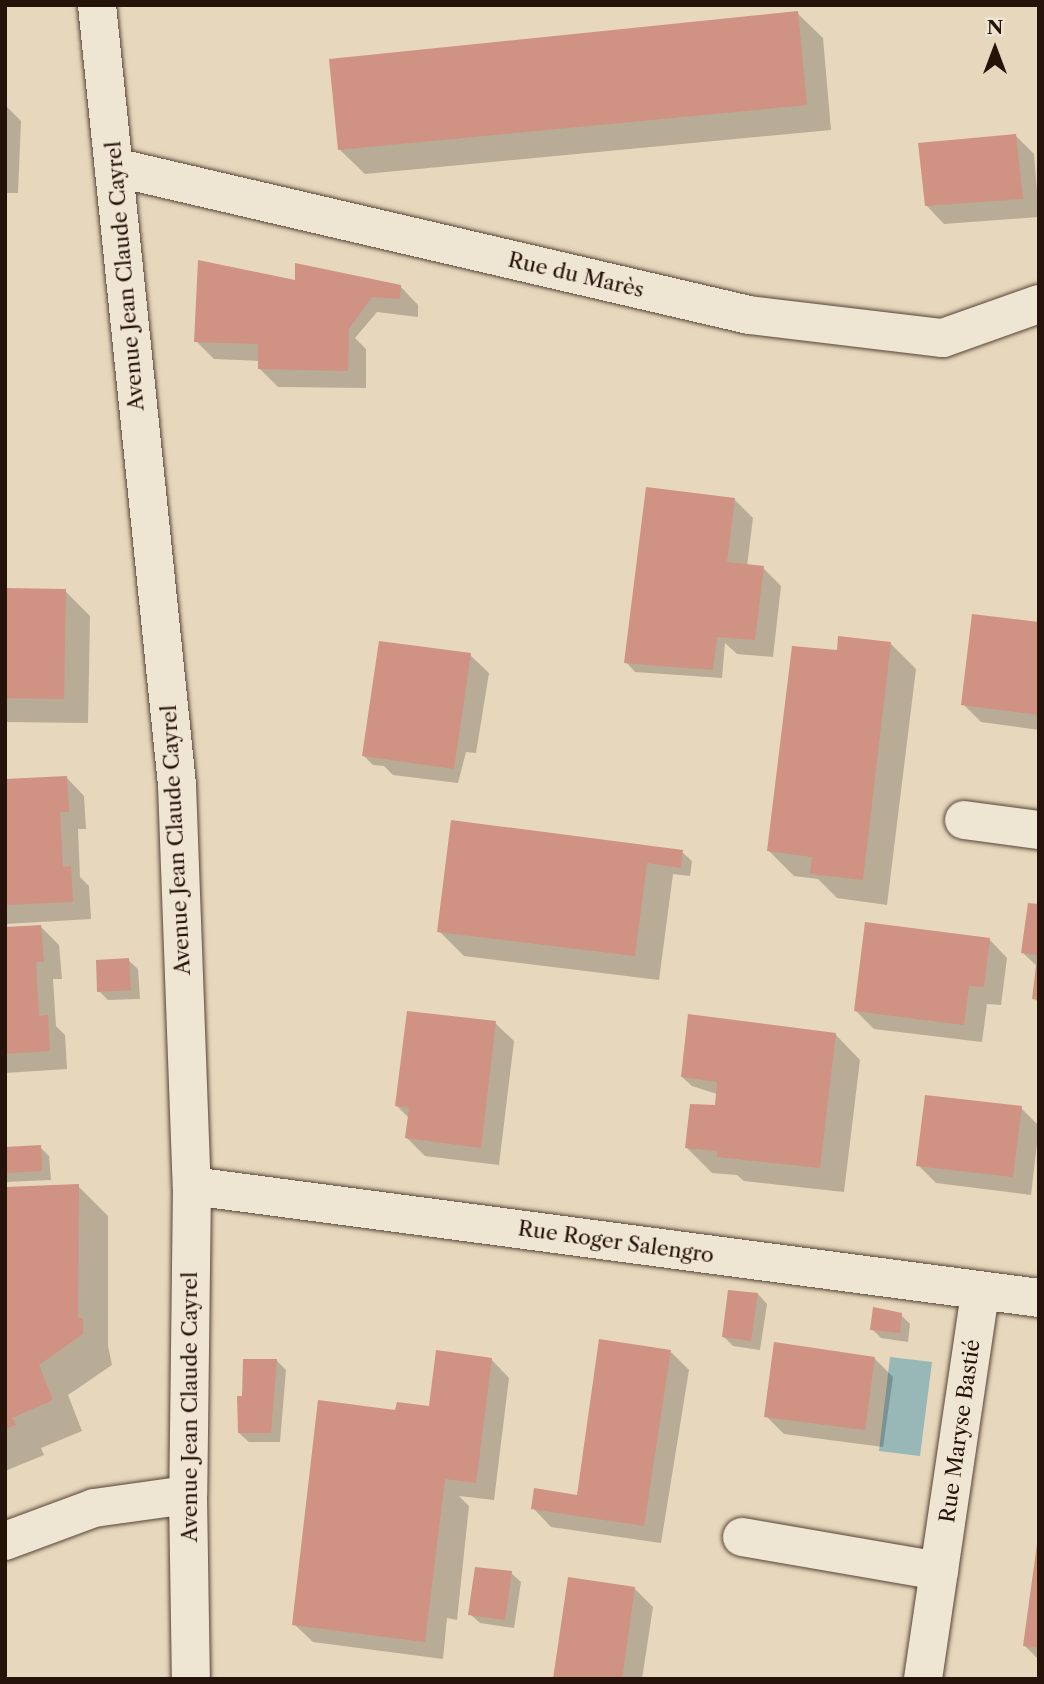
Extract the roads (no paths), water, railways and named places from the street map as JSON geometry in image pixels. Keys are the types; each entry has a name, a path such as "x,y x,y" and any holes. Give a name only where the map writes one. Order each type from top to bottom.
{"street":[{"name":"Avenue Jean Claude Cayrel","path":"97,5 177,785 192,1186 188,1494 191,1679"},
{"name":"Rue du Marès","path":"114,167 749,315 943,338 1039,304"},
{"path":"964,820 1039,830"},
{"name":"Rue Roger Salengro","path":"192,1186 1039,1298"},
{"name":"Rue Maryse Bastié","path":"923,1679 980,1291"},
{"path":"5,1541 94,1508 188,1494"},
{"path":"742,1537 939,1571"}],"water":[{"path":"890,1357 932,1362 920,1456 879,1451"}]}
